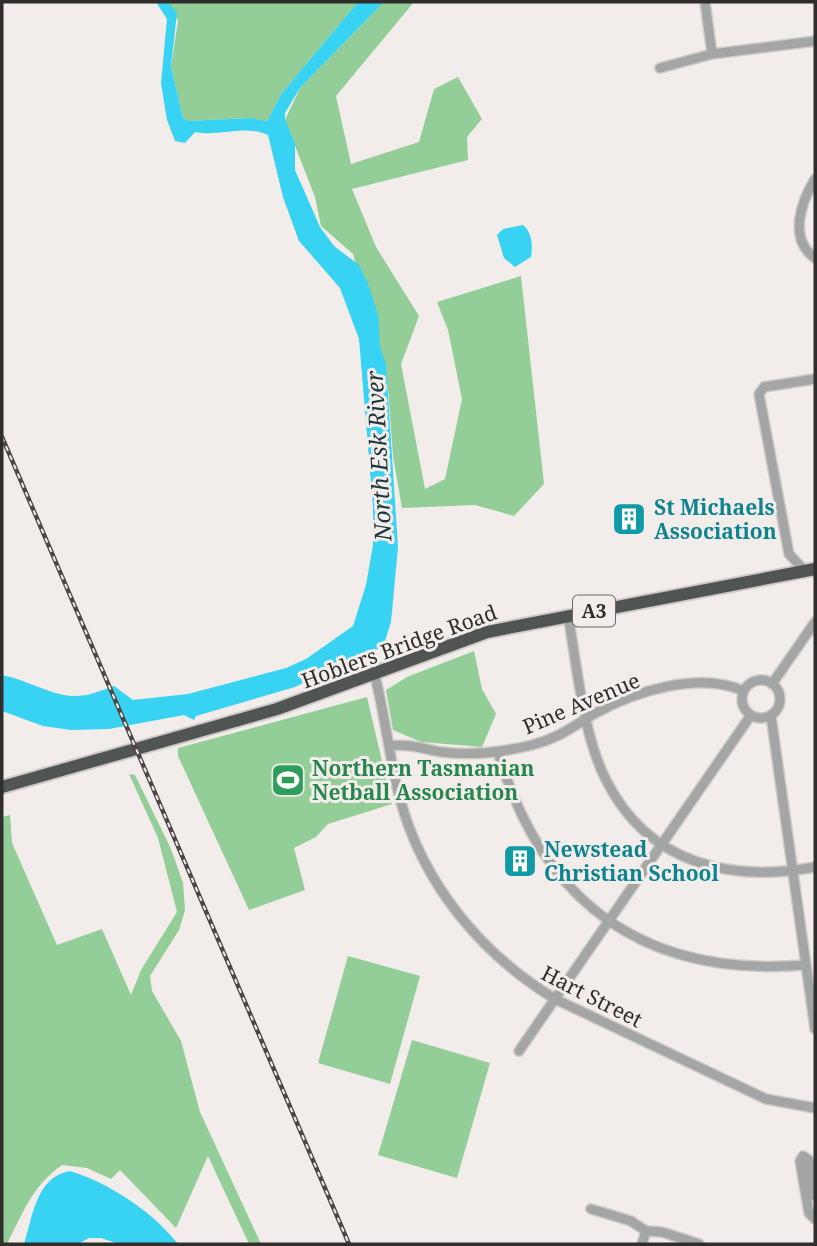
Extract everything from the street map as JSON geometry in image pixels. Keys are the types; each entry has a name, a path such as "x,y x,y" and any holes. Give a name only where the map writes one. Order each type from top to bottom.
{"highway":[{"name":"Hoblers Bridge Road","path":"2,787 277,709 471,636 810,570"}],"street":[{"path":"705,2 712,54"},
{"path":"660,68 712,54 815,41"},
{"path":"815,179 802,203 799,229 801,242 815,258"},
{"path":"810,570 789,554 759,394 764,387 815,379"},
{"path":"568,615 596,756 613,793 643,828 663,844 722,870 757,874 815,867"},
{"path":"772,684 815,622"},
{"name":"Hart Street","path":"374,672 403,807 436,883 477,937 528,983 555,999 766,1099 815,1108"},
{"path":"771,716 760,719 751,715 744,707 744,691 753,682 772,684"},
{"path":"772,684 780,700 771,716 815,1029"},
{"name":"Pine Avenue","path":"388,746 402,744 468,753 498,752 542,742 581,725 587,719 626,699 671,687 722,685 744,691"},
{"path":"519,1051 751,715"},
{"path":"498,752 510,792 534,841 569,887 609,920 665,950 712,964 757,968 806,965"},
{"path":"815,1196 809,1160 803,1156 800,1161 809,1213 815,1219"},
{"path":"591,1209 631,1222 646,1231 662,1232 699,1244"},
{"path":"642,1244 646,1231"}],"green space":[{"path":"168,2 358,2 282,93 267,121 250,118 188,121 183,118 171,66 178,21"},
{"path":"384,2 414,2 336,96 351,164 419,142 434,89 458,77 482,119 467,137 468,160 352,189 376,247 419,316 401,364 425,489 445,479 462,399 448,330 437,302 521,276 544,484 514,516 475,505 402,508 393,456 388,388 353,254 321,226 315,197 285,120 300,88"},
{"name":"Northern Tasmanian Netball Association","path":"474,651 482,689 496,714 482,747 421,742 393,730 386,690 407,677"},
{"name":"Northern Tasmanian Netball Association","path":"367,697 392,804 328,824 316,837 294,848 305,890 249,910 178,756 178,748"},
{"path":"129,774 135,775 171,849 183,883 185,910 179,930 150,976 152,991 181,1041 200,1112 261,1244 249,1244 208,1156 176,1228 120,1170 111,1179 87,1168 62,1165 36,1191 7,1244 2,1244 2,817 10,815 12,843 57,945 102,929 131,995 141,970 177,912 158,838"},
{"path":"348,956 420,976 390,1084 318,1063"},
{"path":"412,1040 490,1063 457,1178 378,1155"}],"water":[{"name":"North Esk River","path":"156,2 168,2 177,13 171,66 183,118 188,121 250,118 267,121 282,93 358,2 384,2 300,88 285,113 285,119 295,144 295,170 320,227 334,246 359,265 378,314 380,346 386,365 398,547 391,622 385,641 379,649 368,650 295,687 196,716 194,720 184,715 109,729 71,730 43,726 2,711 2,675 71,696 88,695 114,686 133,700 188,694 286,668 306,659 353,626 366,585 373,545 373,507 359,339 340,288 299,241 283,197 268,135 249,131 195,132 185,143 175,141 167,120 161,83 167,19"},
{"path":"523,225 531,240 531,257 515,267 504,258 497,235 503,229"},
{"path":"70,1171 100,1183 129,1200 156,1220 178,1244 119,1244 101,1238 89,1238 78,1244 24,1244 43,1189 59,1175"}],"railway":[{"path":"2,437 349,1244"}],"place":[{"name":"St Michaels Association","path":"629,519"},
{"name":"Northern Tasmanian Netball Association","path":"288,780"},
{"name":"Newstead Christian School","path":"520,861"}]}
